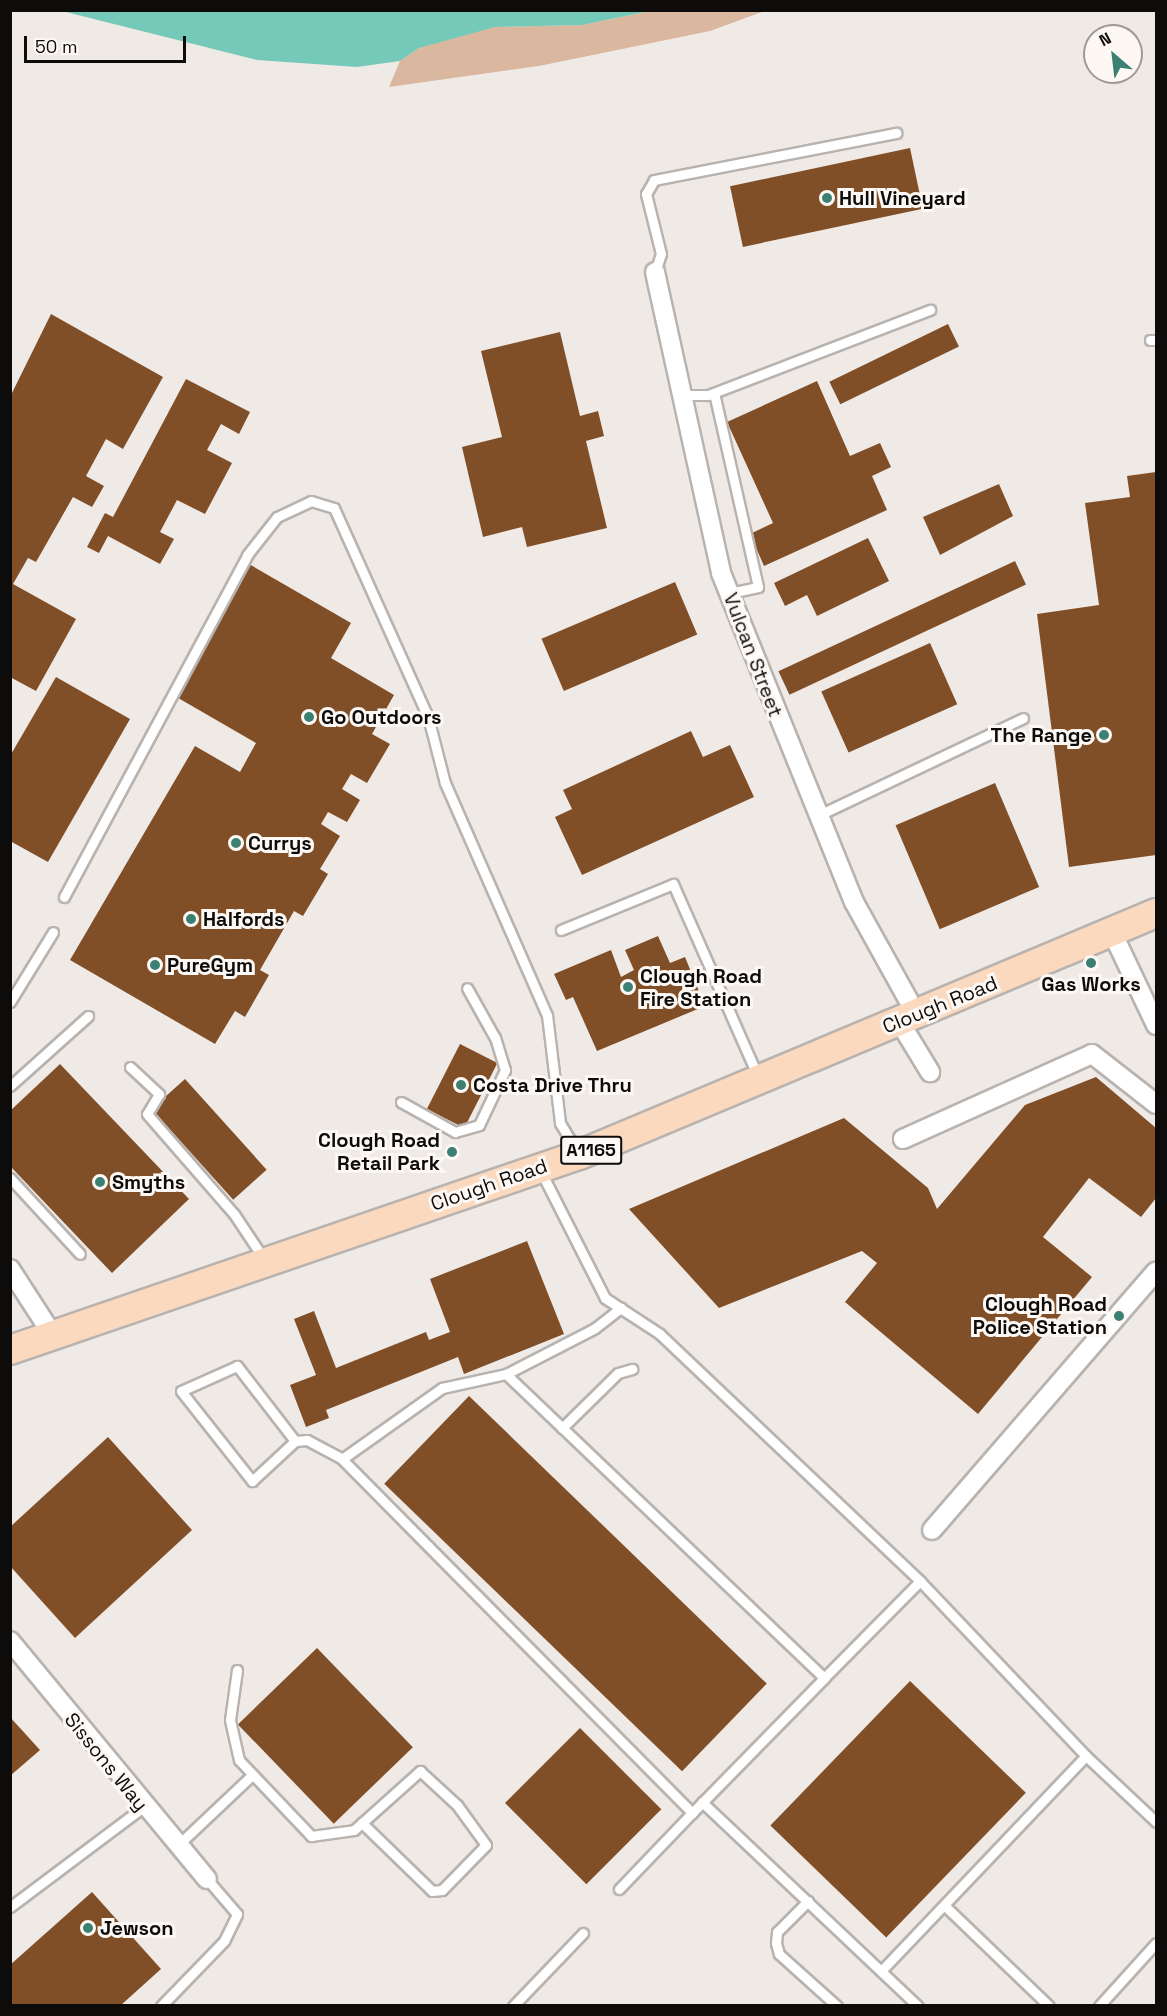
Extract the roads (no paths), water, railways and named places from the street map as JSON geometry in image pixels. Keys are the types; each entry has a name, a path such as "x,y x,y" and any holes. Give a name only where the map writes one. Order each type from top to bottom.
{"main road":[{"name":"Clough Road","path":"10,1350 579,1155 1156,913"}],"street":[{"name":"Vulcan Street","path":"655,272 729,593 817,816 930,1072"},
{"path":"1112,932 1156,1025"},
{"path":"903,1139 1092,1054 1156,1104"},
{"path":"10,1269 52,1334"},
{"path":"932,1530 1156,1271"},
{"name":"Sissons Way","path":"10,1641 142,1807 207,1879"}],"lane":[{"path":"655,272 661,254 646,194 654,180 896,133"},
{"path":"683,395 714,393 930,310"},
{"path":"714,393 758,587 729,593"},
{"path":"64,897 247,555 277,517 311,501 334,508 428,717 445,783 547,1015 560,1123 579,1155"},
{"path":"817,816 1023,718"},
{"path":"561,930 673,884 759,1079"},
{"path":"10,1002 53,932"},
{"path":"401,1102 455,1132 479,1125 505,1070 495,1038 467,988"},
{"path":"10,1086 88,1016"},
{"path":"130,1066 159,1094 147,1114 234,1214 265,1261"},
{"path":"539,1168 605,1298 660,1334 920,1581 1086,1756 1156,1822"},
{"path":"10,1178 80,1254"},
{"path":"342,1459 442,1388 506,1374 595,1328 621,1308"},
{"path":"295,1441 237,1366 181,1391 252,1481 295,1441 307,1440 342,1459 692,1813"},
{"path":"562,1428 618,1372 632,1369"},
{"path":"506,1374 824,1678"},
{"path":"618,1889 920,1581"},
{"path":"237,1670 231,1740 250,1777 311,1836 354,1830 420,1771 464,1812 486,1845 442,1890 432,1891 362,1823"},
{"path":"881,1971 1086,1756"},
{"path":"178,1845 250,1777"},
{"path":"702,1802 918,2006"},
{"path":"10,1907 142,1807"},
{"path":"161,2006 224,1941 237,1914 207,1879"},
{"path":"808,1901 785,1922 776,1943 779,1954 837,2006"},
{"path":"945,1906 1049,2006"},
{"path":"513,2006 583,1933"},
{"path":"1100,2006 1156,1944"}],"place":[{"name":"Hull Vineyard","path":"827,198"},
{"name":"Go Outdoors","path":"309,717"},
{"name":"The Range","path":"1104,735"},
{"name":"Currys","path":"236,843"},
{"name":"Halfords","path":"191,919"},
{"name":"Gas Works","path":"1091,963"},
{"name":"PureGym","path":"155,965"},
{"name":"Clough Road Fire Station","path":"628,987"},
{"name":"Costa Drive Thru","path":"461,1085"},
{"name":"Clough Road Retail Park","path":"452,1152"},
{"name":"Smyths","path":"100,1182"},
{"name":"Clough Road Police Station","path":"1119,1316"},
{"name":"Jewson","path":"88,1928"}]}
